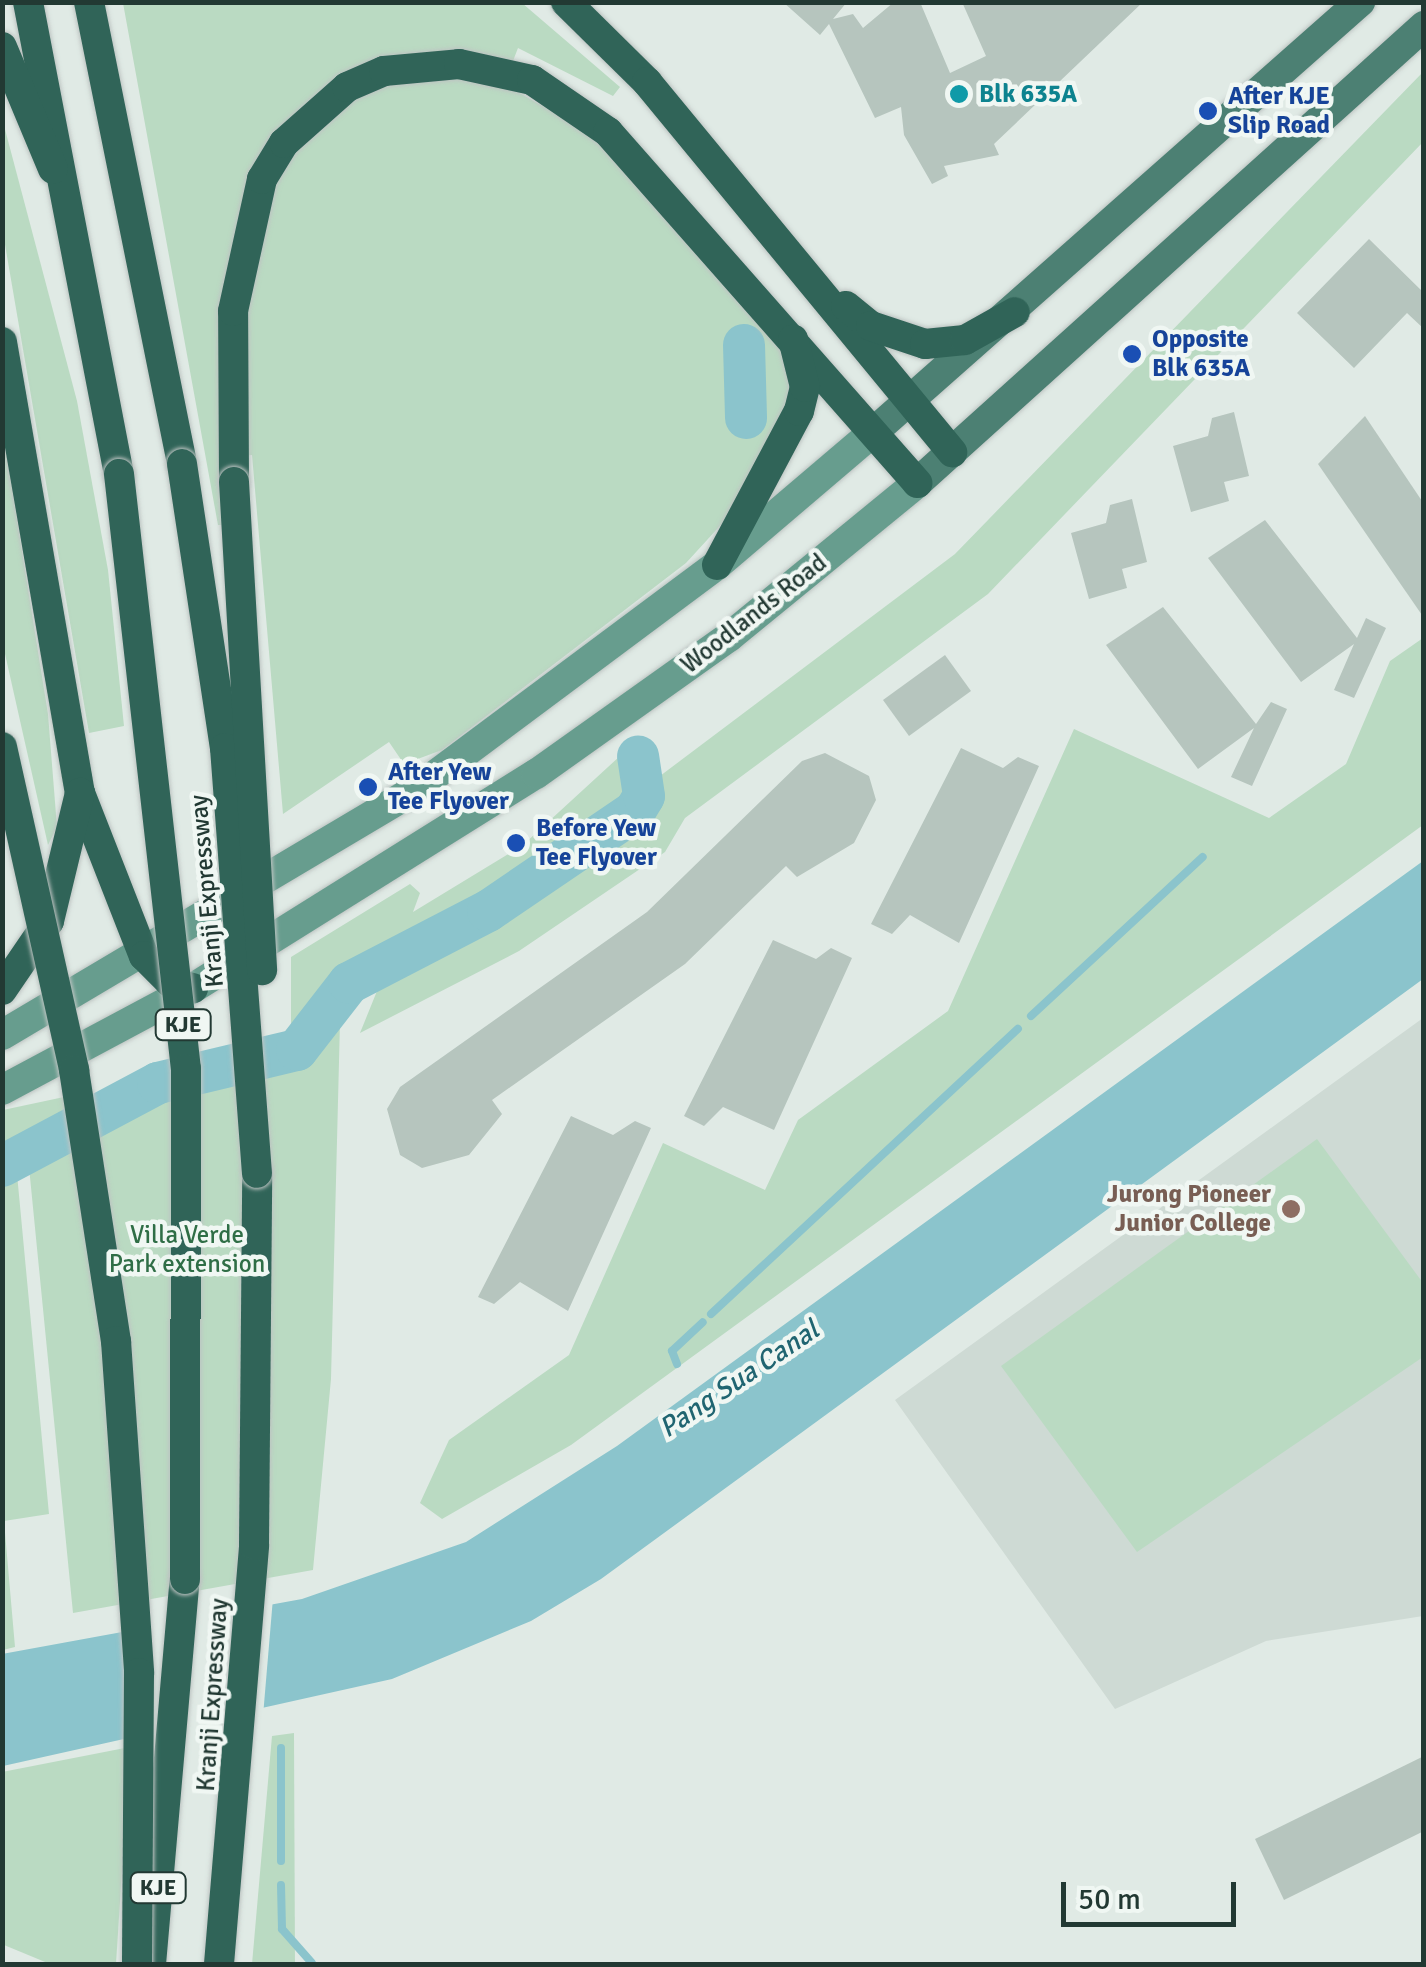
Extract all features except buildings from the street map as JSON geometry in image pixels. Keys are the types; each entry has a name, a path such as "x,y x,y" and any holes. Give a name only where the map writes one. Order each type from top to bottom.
{"highway":[{"name":"Kranji Expressway","path":"28,2 46,66 119,474 177,946 190,1252 185,1579 150,1964"},
{"path":"566,2 646,82 952,452"},
{"path":"877,429 1015,312 1360,2"},
{"name":"Kranji Expressway","path":"93,14 182,464 225,748 257,1173 254,1546 219,1964"},
{"name":"Woodlands Road","path":"917,482 1424,26"},
{"path":"2,48 17,95 68,199"},
{"path":"257,1173 262,919 234,482 233,311 246,222 294,132 347,86 384,72 496,69 572,103 789,327 917,482"},
{"path":"800,264 871,326 915,343 965,340 1015,312"},
{"path":"717,565 800,411 803,364 789,327"},
{"path":"2,342 80,793 144,956 170,982 192,988"},
{"path":"2,747 74,1070 116,1341 139,1673 137,1964"},
{"path":"2,990 48,921 80,793"}],"main road":[{"path":"15,1028 144,956 419,787 717,565 877,429"},
{"name":"Woodlands Road","path":"2,1090 192,988 624,714 917,482"},
{"path":"15,1028 58,1028 65,1046 53,1066"}],"shaded area":[{"name":"Jurong Pioneer Junior College","path":"1423,1018 1423,1616 1266,1641 1115,1709 895,1400"}],"green space":[{"path":"123,3 522,3 620,87 613,96 518,48 504,84 598,138 787,350 793,392 729,516 686,563 442,750 404,764 389,742 283,814 252,455 222,457 226,525 218,525"},
{"path":"1423,72 1423,142 988,594 685,818 665,852 519,951 360,1033 377,991 638,829 658,798 656,779 955,554"},
{"path":"2,118 77,401 108,570 124,726 89,733 3,233"},
{"path":"2,426 48,714 57,827 48,845 3,645"},
{"path":"1423,638 1423,825 571,1445 442,1519 420,1503 449,1440 569,1355 663,1143 765,1190 798,1120 948,1011 1074,729 1269,818 1346,764 1390,661"},
{"path":"620,756 627,801 619,815 324,990 291,1044 291,957 410,884 420,893 413,912 523,845"},
{"name":"Villa Verde Park extension","path":"340,1022 331,1379 313,1570 73,1613 29,1167 164,1097 313,1061"},
{"path":"64,1097 68,1122 3,1156 3,1110"},
{"path":"1317,1139 1423,1283 1423,1357 1137,1552 1001,1366"},
{"path":"17,1174 49,1514 4,1521 15,1647 3,1650 2,1182"},
{"path":"294,1733 295,1964 252,1964 272,1736"},
{"path":"130,1747 116,1964 50,1964 4,1945 2,1772"}],"water":[{"name":"Pang Sua Canal","path":"1423,861 1423,979 601,1579 531,1621 392,1679 3,1766 2,1654 302,1599 466,1542 617,1446"}],"pier":[{"path":"273,1598 263,1716 131,1745 127,1622"}],"waterway":[{"path":"744,345 746,418"},
{"path":"2,1166 158,1083 297,1050 349,983 488,911 635,811 644,796 638,756"},
{"path":"1031,1016 1203,857"},
{"path":"711,1314 1018,1029"},
{"path":"677,1364 672,1351 703,1322"},
{"path":"281,1748 281,1861"},
{"path":"281,1885 282,1929 312,1963"}],"place":[{"name":"Blk 635A","path":"959,94"},
{"name":"After KJE Slip Road","path":"1208,111"},
{"name":"Opposite Blk 635A","path":"1132,354"},
{"name":"After Yew Tee Flyover","path":"368,787"},
{"name":"Before Yew Tee Flyover","path":"516,843"},
{"name":"Jurong Pioneer Junior College","path":"1291,1209"}]}
